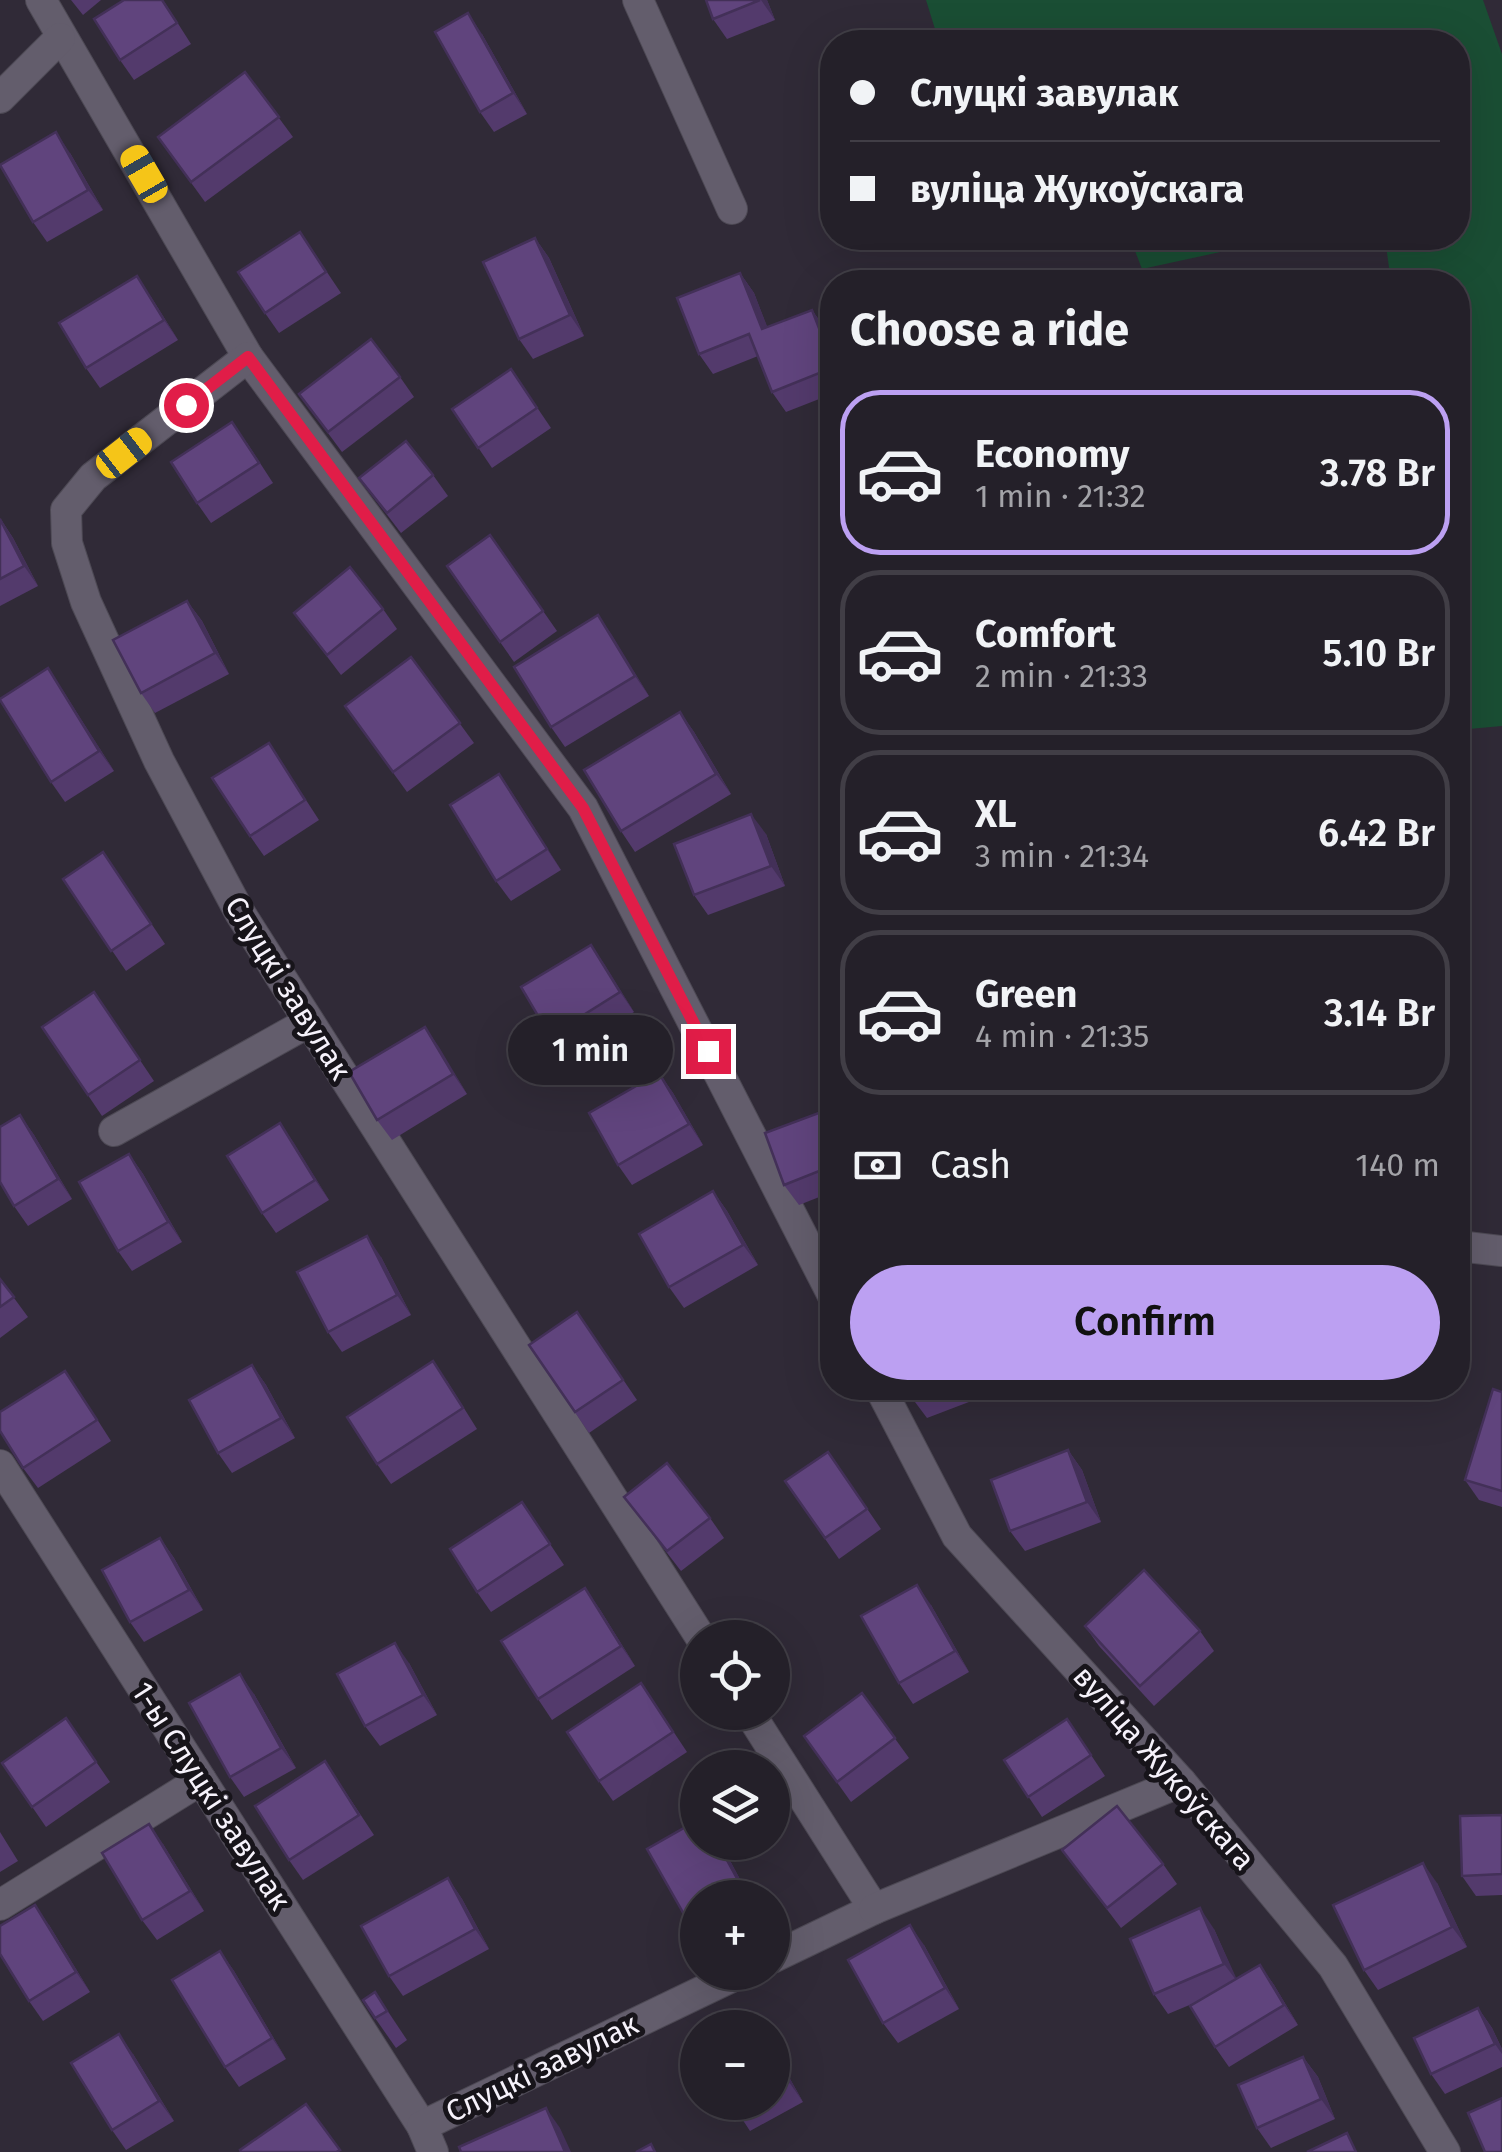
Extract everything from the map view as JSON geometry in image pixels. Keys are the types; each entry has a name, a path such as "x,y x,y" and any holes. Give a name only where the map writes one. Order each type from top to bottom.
{"street":[{"path":"40,0 248,357 583,808 820,1271"},
{"path":"638,0 732,209"},
{"path":"0,98 60,38"},
{"name":"Слуцкі завулак","path":"248,357 93,477 66,510 68,543 86,602 159,761 240,913 690,1620"},
{"path":"114,1131 308,1022"},
{"path":"1470,1248 1502,1252"},
{"name":"вуліца Жукоўскага","path":"886,1400 957,1536 1181,1782 1333,1966 1445,2152"},
{"name":"1-ы Слуцкі завулак","path":"0,1465 427,2139"},
{"path":"760,1730 874,1909"},
{"path":"0,1905 201,1780"},
{"path":"790,1949 874,1909 1181,1782"},
{"name":"Слуцкі завулак","path":"427,2139 708,1990"}],"green space":[{"path":"926,0 1483,0 1502,54 1502,726 1470,729 1470,270 1389,270 1387,250 1470,250 1470,30 935,30"},
{"path":"1135,250 1230,250 1142,269"}],"building":[{"path":"124,0 162,0 177,23 120,60 94,19"},
{"path":"706,0 760,0 713,19"},
{"path":"468,13 513,93 480,112 435,32"},
{"path":"245,72 279,117 191,182 158,137"},
{"path":"56,132 88,190 33,222 0,165"},
{"path":"300,232 326,272 265,313 238,272"},
{"path":"535,238 570,315 519,339 483,262"},
{"path":"740,273 762,329 812,310 820,331 820,373 772,392 749,334 699,354 677,298"},
{"path":"137,276 164,320 86,368 59,323"},
{"path":"371,339 400,377 328,432 299,394"},
{"path":"511,369 537,408 478,448 452,409"},
{"path":"232,422 259,463 197,503 171,462"},
{"path":"406,441 433,475 387,513 359,478"},
{"path":"0,519 24,566 0,579"},
{"path":"490,535 543,611 500,642 447,566"},
{"path":"350,567 383,609 327,655 294,613"},
{"path":"187,601 215,653 141,693 113,640"},
{"path":"598,615 635,676 551,727 514,667"},
{"path":"411,657 460,723 393,772 345,706"},
{"path":"48,668 99,751 51,782 0,700"},
{"path":"680,712 716,774 621,831 584,770"},
{"path":"269,743 305,800 250,836 212,778"},
{"path":"499,774 547,849 496,881 450,805"},
{"path":"751,814 771,866 694,895 674,844"},
{"path":"103,852 151,924 111,951 63,879"},
{"path":"591,945 620,992 550,1036 521,987"},
{"path":"94,992 140,1060 88,1095 42,1027"},
{"path":"425,1027 453,1074 377,1120 349,1072"},
{"path":"659,1073 689,1124 618,1165 589,1113"},
{"path":"820,1112 820,1171 784,1185 765,1133"},
{"path":"20,1115 58,1179 14,1206 0,1182 0,1127"},
{"path":"280,1123 315,1180 262,1213 227,1156"},
{"path":"129,1154 168,1222 118,1251 79,1182"},
{"path":"713,1191 743,1245 669,1287 639,1234"},
{"path":"367,1236 397,1295 328,1332 297,1272"},
{"path":"0,1279 14,1297 0,1307"},
{"path":"577,1312 623,1380 575,1412 529,1345"},
{"path":"433,1361 463,1408 377,1464 347,1417"},
{"path":"252,1365 281,1418 218,1453 189,1400"},
{"path":"65,1371 97,1420 23,1468 0,1431 0,1412"},
{"path":"1493,1389 1502,1392 1502,1491 1465,1480"},
{"path":"1068,1450 1087,1502 1010,1531 991,1480"},
{"path":"828,1452 867,1509 825,1538 785,1481"},
{"path":"667,1463 710,1518 667,1551 624,1497"},
{"path":"522,1502 550,1544 477,1592 450,1549"},
{"path":"160,1538 189,1590 130,1622 102,1570"},
{"path":"1144,1570 1200,1631 1140,1686 1085,1626"},
{"path":"917,1585 955,1651 899,1683 861,1616"},
{"path":"585,1588 621,1646 538,1699 501,1641"},
{"path":"395,1643 423,1695 365,1726 337,1674"},
{"path":"240,1674 281,1748 230,1777 189,1703"},
{"path":"641,1683 673,1732 599,1781 567,1732"},
{"path":"862,1693 895,1738 837,1782 804,1736"},
{"path":"66,1718 96,1762 32,1807 2,1763"},
{"path":"1067,1719 1091,1755 1028,1797 1004,1760"},
{"path":"325,1761 359,1815 289,1860 255,1806"},
{"path":"1117,1806 1163,1864 1107,1908 1062,1850"},
{"path":"1502,1815 1502,1874 1462,1876 1460,1816"},
{"path":"149,1824 190,1891 142,1920 102,1853"},
{"path":"680,1830 680,1860 727,1860 738,1880 680,1880 680,1907 647,1849"},
{"path":"1423,1863 1452,1927 1364,1970 1333,1905"},
{"path":"448,1878 475,1929 389,1976 361,1926"},
{"path":"35,1905 76,1972 29,2001 0,1954 0,1926"},
{"path":"1200,1908 1224,1964 1154,1994 1130,1939"},
{"path":"910,1925 945,1988 883,2023 848,1960"},
{"path":"220,1951 272,2038 225,2067 172,1980"},
{"path":"1260,1965 1284,2005 1215,2047 1190,2006"},
{"path":"375,1992 387,2011 375,2018 363,2000"},
{"path":"1478,2008 1495,2044 1431,2074 1414,2038"},
{"path":"119,2034 159,2101 112,2130 71,2063"},
{"path":"1303,2057 1321,2099 1257,2128 1238,2085"},
{"path":"1502,2098 1502,2152 1485,2152 1468,2113"},
{"path":"306,2104 340,2150 241,2152 240,2150"},
{"path":"546,2108 565,2152 461,2152 459,2147"},
{"path":"1347,2133 1356,2152 1307,2152"},
{"path":"651,2144 655,2152 636,2152"}],"route":[{"path":"186,405 248,357 583,808 708,1051"}]}
